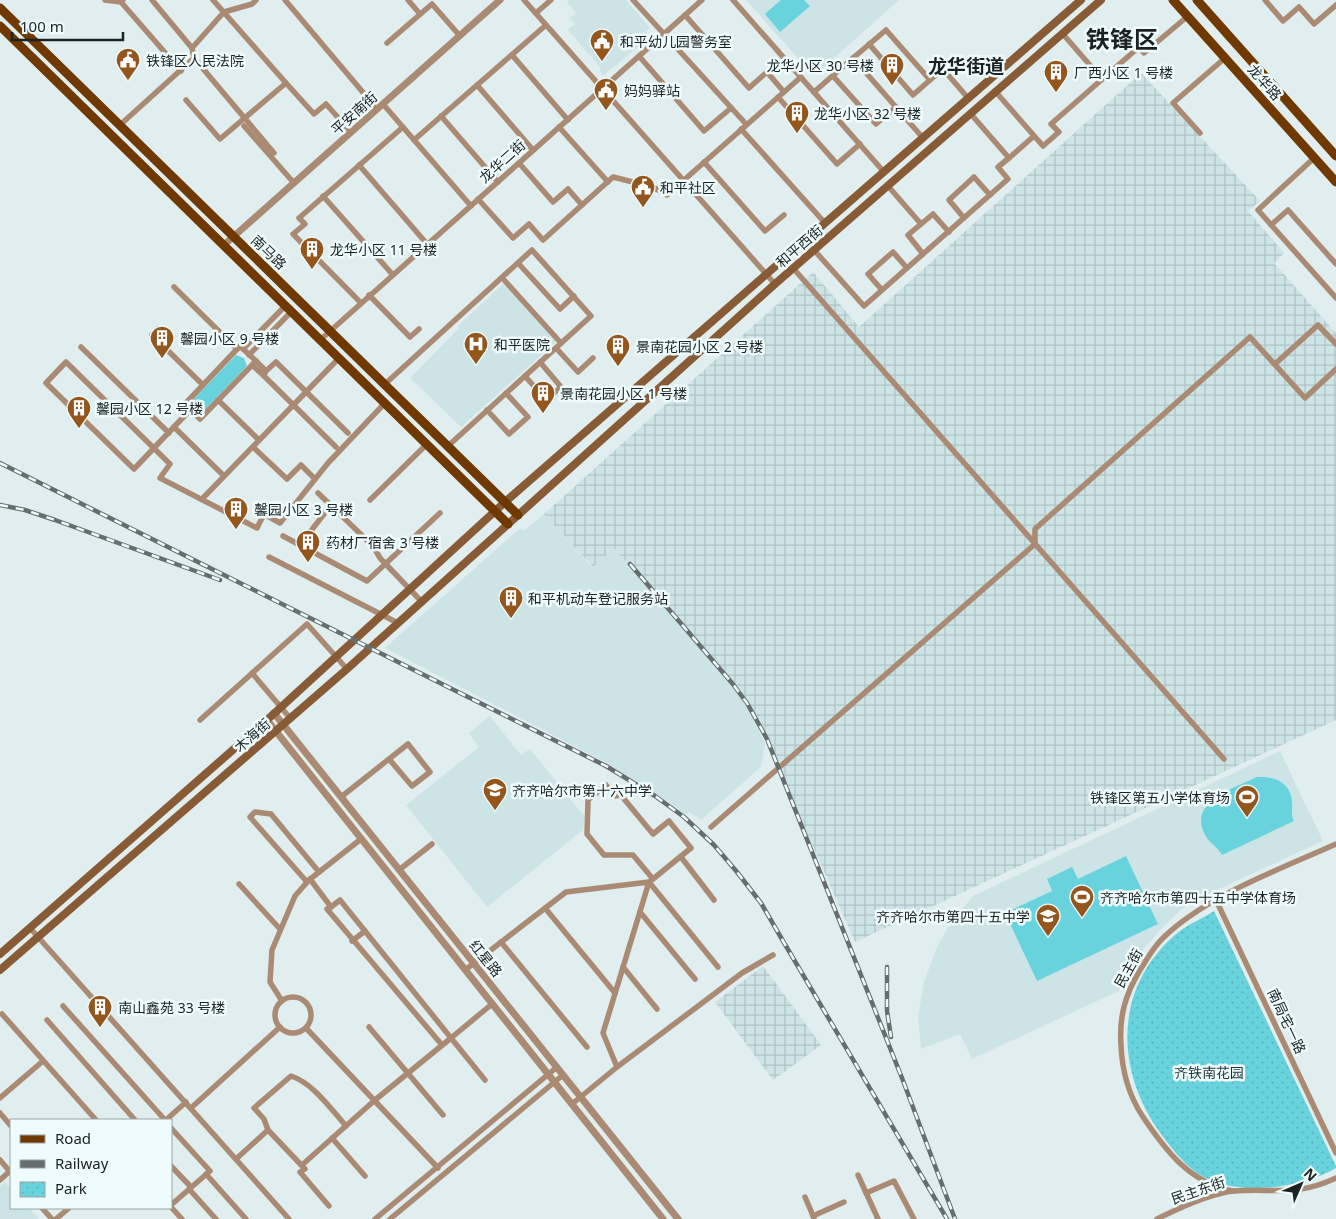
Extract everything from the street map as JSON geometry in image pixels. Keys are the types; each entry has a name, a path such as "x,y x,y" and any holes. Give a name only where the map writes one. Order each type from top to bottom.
{"main road":[{"name":"和平西街","path":"505,502 1081,0"},
{"name":"和平西街","path":"518,515 793,268 1101,0"},
{"name":"龙华路","path":"1174,0 1336,182"},
{"name":"龙华路","path":"1197,0 1336,156"},
{"name":"南马路","path":"0,8 518,515"},
{"name":"南马路","path":"0,26 508,524"},
{"name":"木海街","path":"0,954 267,720 505,502"},
{"name":"木海街","path":"0,970 348,669 518,515"}],"street":[{"path":"105,0 122,1 180,71"},
{"path":"152,0 192,48 194,58 274,153"},
{"path":"213,0 314,114 326,104 351,132"},
{"path":"192,48 224,12 252,4 256,0"},
{"path":"285,0 380,107 403,127 470,206"},
{"path":"408,0 420,14"},
{"name":"平安南街","path":"224,245 500,0"},
{"path":"524,0 775,284"},
{"path":"536,14 551,0"},
{"path":"633,0 746,124"},
{"path":"733,0 884,172"},
{"path":"1264,0 1283,21 1299,7 1314,24 1336,5"},
{"path":"387,43 434,2 460,36"},
{"name":"龙华二街","path":"319,340 568,120 697,2"},
{"path":"685,15 749,88 767,72 784,92"},
{"path":"995,91 1043,146 1059,132 1051,124 1139,47 1144,53 1188,16"},
{"path":"414,140 546,25"},
{"path":"814,92 886,30 930,80"},
{"path":"1062,33 1102,79"},
{"path":"869,44 913,95 942,69 968,98"},
{"path":"512,55 568,120"},
{"path":"639,56 704,131 731,108"},
{"path":"120,125 194,58"},
{"path":"853,58 923,138"},
{"path":"1200,133 1173,103 1225,58"},
{"path":"833,76 876,124 896,107"},
{"path":"478,199 513,238 529,224 543,240 613,177 653,187 667,195 801,77"},
{"path":"186,100 220,139 286,83"},
{"path":"477,86 533,150"},
{"path":"778,97 837,164 860,144"},
{"path":"970,113 1009,158"},
{"path":"441,116 498,182"},
{"path":"244,126 294,183"},
{"path":"361,303 293,234 304,224 299,218 403,127"},
{"path":"559,127 608,182"},
{"path":"741,129 825,224"},
{"path":"814,250 864,306 1008,179 998,167 1034,136"},
{"path":"1314,158 1258,210 1336,298"},
{"path":"704,162 766,231 784,215"},
{"path":"519,163 553,202 568,189 582,205"},
{"path":"359,166 427,244"},
{"path":"964,218 949,200 974,177 990,195"},
{"path":"888,186 921,224"},
{"path":"324,196 393,275"},
{"path":"1271,225 1288,210 1336,264"},
{"path":"923,254 908,235 933,214 948,232"},
{"path":"385,384 532,250 591,316 448,446"},
{"path":"882,290 868,274 893,252 907,268"},
{"path":"518,263 560,309 574,296"},
{"path":"793,268 1224,759"},
{"path":"505,281 578,372 592,358"},
{"path":"1330,291 1336,285"},
{"path":"174,287 240,349 249,355 254,363 336,447"},
{"path":"370,296 410,337 420,329"},
{"path":"254,363 200,419 185,404 240,349 288,309"},
{"path":"249,355 288,309"},
{"path":"1274,364 1318,325 1336,344"},
{"path":"158,329 152,335 203,385"},
{"path":"711,827 1035,544 1035,529 1250,337 1305,398 1336,369"},
{"path":"81,347 169,433"},
{"path":"202,500 339,358"},
{"path":"191,410 174,427 169,433 154,448 134,469 46,382 66,362 154,448 170,464 160,478 256,528 264,514 280,523 315,479 385,404"},
{"path":"265,373 276,362 348,433"},
{"path":"525,376 546,400 561,386 540,362"},
{"path":"487,410 509,434 516,428 528,417 506,393"},
{"path":"218,400 259,440"},
{"path":"174,427 224,476"},
{"path":"370,500 427,444"},
{"path":"253,447 286,479 301,465 315,479"},
{"path":"318,493 373,546 385,563 421,601"},
{"path":"300,545 331,505"},
{"path":"283,536 367,581 440,514"},
{"path":"270,557 398,623"},
{"path":"200,720 307,624 348,669"},
{"path":"252,673 290,718"},
{"name":"红星路","path":"274,713 678,1219"},
{"name":"红星路","path":"267,720 663,1219"},
{"path":"342,797 389,759 408,744 430,772 412,786 389,759"},
{"path":"465,970 566,892 651,880 692,848 669,821 653,834 620,794 616,796 606,785 588,800 587,834 604,855 633,855 651,880 718,967"},
{"path":"319,872 271,814 255,812 250,817 331,906"},
{"path":"282,1002 270,982 272,950 295,896 319,872 361,839"},
{"path":"400,870 432,844"},
{"name":"民主街","path":"1233,1191 1217,1188 1196,1177 1170,1154 1137,1109 1126,1081 1120,1031 1121,1012 1129,987 1150,954 1163,938 1179,924 1216,900 1336,844"},
{"path":"680,857 714,900"},
{"path":"617,1067 603,1033 651,880"},
{"path":"239,884 280,929"},
{"path":"442,1045 352,941 327,909 340,900 485,1080"},
{"name":"南局宅一路","path":"1216,900 1336,1153"},
{"path":"545,908 615,993"},
{"path":"640,912 695,979"},
{"path":"30,928 290,1219"},
{"path":"352,941 365,931"},
{"path":"501,942 587,1047"},
{"path":"572,1104 617,1067 742,973 773,955"},
{"path":"623,967 657,1009"},
{"path":"403,998 416,995"},
{"path":"291,997 298,998 308,1005 311,1015 306,1028 293,1033 280,1027 275,1014 282,1002 291,997"},
{"path":"302,1166 375,1100 492,1004"},
{"path":"63,1006 164,1119"},
{"path":"2,1014 95,1119"},
{"path":"47,1020 134,1119"},
{"path":"191,1108 280,1027"},
{"path":"369,1027 443,1115"},
{"path":"306,1028 444,1174"},
{"path":"0,1098 43,1061"},
{"path":"375,1219 556,1067"},
{"path":"390,1219 563,1075"},
{"path":"329,1206 300,1172 305,1169 268,1130 264,1119 254,1108 291,1076 298,1078 320,1098 346,1126"},
{"path":"166,1119 186,1102"},
{"path":"0,1113 10,1125"},
{"path":"172,1129 210,1171 172,1205"},
{"path":"236,1159 268,1130"},
{"path":"332,1138 365,1176"},
{"path":"0,1160 10,1171"},
{"path":"172,1167 216,1219"},
{"path":"206,1174 246,1219"},
{"path":"858,1176 878,1219"},
{"name":"民主东街","path":"1157,1219 1233,1191 1294,1191 1316,1188 1336,1178"},
{"path":"866,1193 894,1181 914,1219"},
{"path":"804,1197 814,1218 844,1202"},
{"path":"172,1207 182,1219"},
{"path":"43,1209 52,1219"},
{"path":"56,1219 68,1209"}],"shaded area":[{"path":"569,0 626,0 650,28 646,31 651,36 604,75 601,74 600,67 568,30 575,24 570,18 576,13 567,2"},
{"path":"746,0 899,0 814,76"},
{"path":"1141,73 1260,201 1248,211 1284,253 1274,263 1336,333 1336,720 855,942 766,740 738,687 614,548 593,567 544,514 813,272 859,327"},
{"name":"和平医院","path":"503,284 557,341 461,427 410,378 459,328 458,326"},
{"path":"544,514 592,567 614,548 738,687 765,744 761,767 701,820 689,812 686,815 601,760 385,648 519,529 525,530"},
{"name":"齐齐哈尔市第十六中学","path":"490,716 521,755 530,749 585,817 583,830 487,907 406,805 479,747 469,733"},
{"name":"齐齐哈尔市第四十五中学","path":"1280,751 1323,841 1204,896 1182,909 1141,952 1119,991 972,1059 960,1034 921,1049 918,1016 924,982 937,947 951,922 973,896"},
{"path":"763,966 821,1045 773,1080 715,1002"},
{"path":"5,1182 10,1187 10,1209 30,1209 39,1219 0,1219 0,1186"}],"green space":[{"path":"781,0 804,0 810,6 780,32 765,14"},
{"path":"236,355 244,358 247,366 202,413 194,410 191,402"},
{"name":"铁锋区第五小学体育场","path":"1257,777 1275,779 1285,785 1291,795 1294,821 1222,855 1205,835 1201,823 1202,813 1216,797"},
{"name":"齐齐哈尔市第四十五中学体育场","path":"1126,856 1158,924 1037,981 1005,913 1052,891 1047,879 1072,867 1078,879"},
{"name":"齐铁南花园","path":"1214,911 1336,1166 1336,1168 1321,1175 1304,1181 1267,1188 1229,1186 1212,1181 1192,1169 1169,1145 1146,1110 1135,1084 1129,1058 1128,1031 1131,1005 1140,980 1155,956 1175,935"}],"railway":[{"path":"0,463 606,766 655,796 684,817 714,845 761,903 947,1219"},
{"path":"0,505 25,510 55,520 220,580"},
{"path":"630,564 732,683 747,703 767,739 902,1078 955,1219"},
{"path":"887,967 887,1011 891,1037"}],"place":[{"name":"和平幼儿园警务室","path":"602,62"},
{"name":"铁锋区人民法院","path":"128,81"},
{"name":"龙华小区 30 号楼","path":"892,86"},
{"name":"厂西小区 1 号楼","path":"1056,93"},
{"name":"妈妈驿站","path":"606,111"},
{"name":"龙华小区 32 号楼","path":"797,134"},
{"name":"和平社区","path":"643,208"},
{"name":"龙华小区 11 号楼","path":"312,270"},
{"name":"馨园小区 9 号楼","path":"162,359"},
{"name":"和平医院","path":"476,365"},
{"name":"景南花园小区 2 号楼","path":"618,367"},
{"name":"景南花园小区 1 号楼","path":"543,414"},
{"name":"馨园小区 12 号楼","path":"79,429"},
{"name":"馨园小区 3 号楼","path":"236,530"},
{"name":"药材厂宿舍 3 号楼","path":"308,563"},
{"name":"和平机动车登记服务站","path":"511,619"},
{"name":"齐齐哈尔市第十六中学","path":"495,811"},
{"name":"铁锋区第五小学体育场","path":"1247,818"},
{"name":"齐齐哈尔市第四十五中学体育场","path":"1082,918"},
{"name":"齐齐哈尔市第四十五中学","path":"1048,937"},
{"name":"南山鑫苑 33 号楼","path":"100,1028"}],"district":[{"name":"铁锋区","path":"1122,38"},
{"name":"龙华街道","path":"966,66"}]}
